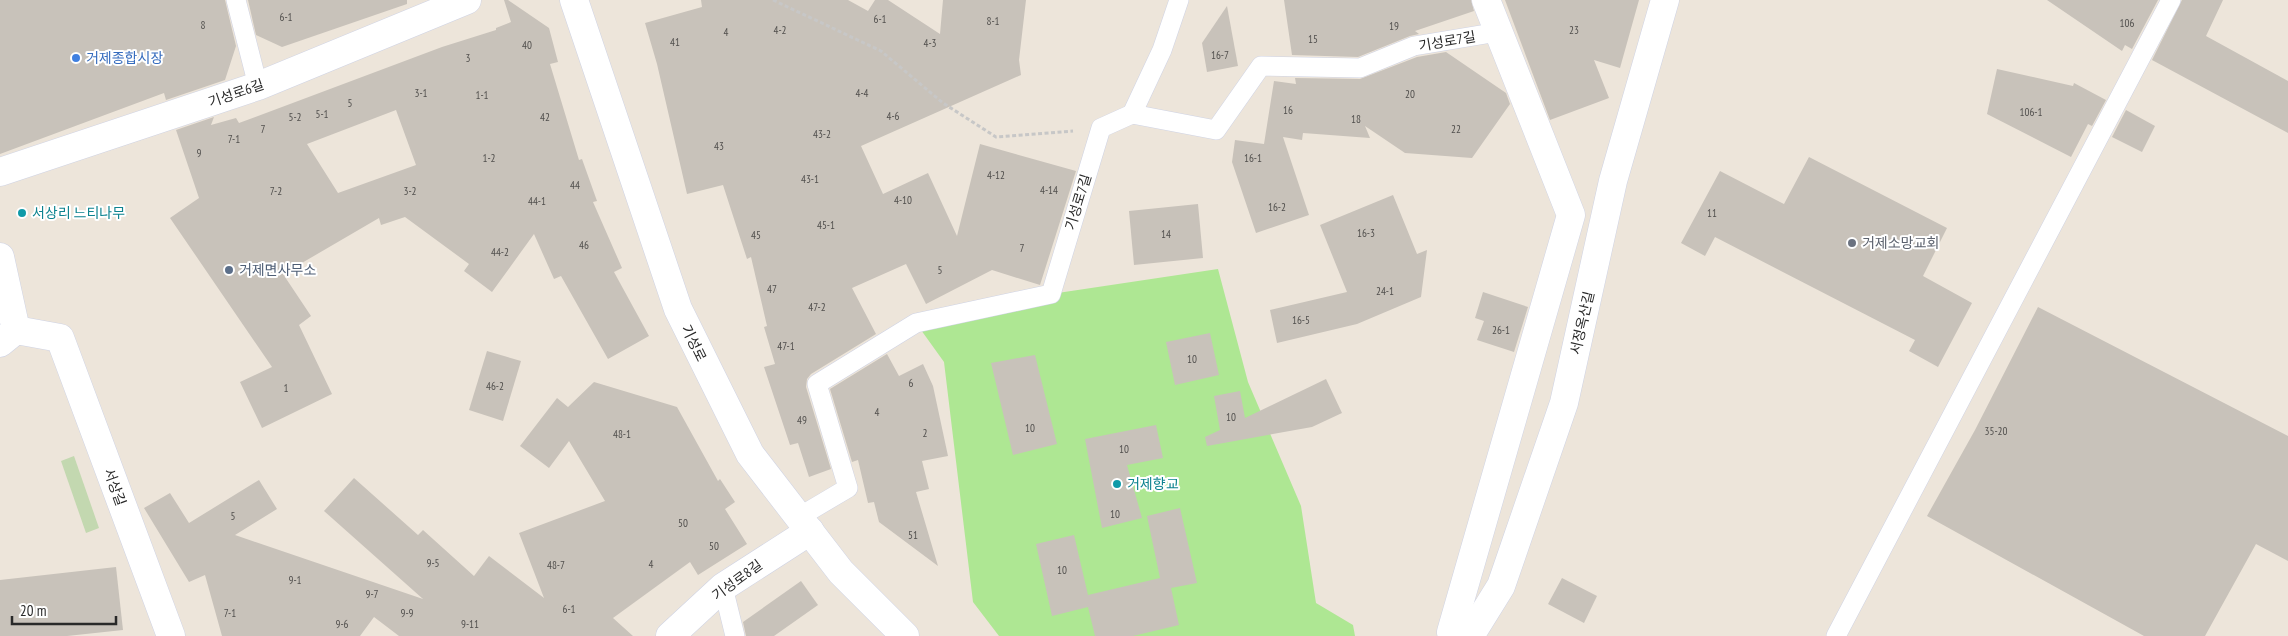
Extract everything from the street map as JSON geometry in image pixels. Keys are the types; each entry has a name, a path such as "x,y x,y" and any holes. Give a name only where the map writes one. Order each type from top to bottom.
{"street":[{"name":"기성로6길","path":"0,172 258,86 467,0"},
{"name":"기성로","path":"574,0 678,309 750,454 841,572 905,636"},
{"path":"1454,636 1451,632 1571,216 1486,0"},
{"name":"서정옥산길","path":"1470,636 1501,586 1564,403 1613,182 1665,0"},
{"path":"0,257 8,336"},
{"name":"서상길","path":"8,336 60,338 171,636"},
{"name":"기성로8길","path":"670,636 722,587 804,524"}],"lane":[{"path":"236,0 258,86"},
{"path":"1101,128 1132,114 1162,50 1179,0"},
{"path":"1836,636 2171,0"},
{"name":"기성로7길","path":"1132,114 1216,130 1261,66 1360,68 1414,46 1498,32"},
{"name":"기성로7길","path":"804,524 848,488 816,384 916,323 1051,294 1101,128"},
{"path":"722,587 736,636"}],"path":[{"path":"773,0 881,50 942,103 996,137 1101,128"}],"green space":[{"path":"1218,269 1248,382 1301,506 1316,603 1353,625 1355,636 999,636 973,602 944,362 916,323 1051,294"},
{"path":"74,456 99,528 86,533 61,461"}],"building":[{"name":"거제종합시장","path":"0,0 225,0 236,46 225,80 166,100 164,93 0,154"},
{"path":"248,0 407,0 407,4 282,47 256,35"},
{"path":"504,0 508,0 549,28 558,62 550,64 579,160 582,159 597,201 593,202 622,268 614,272 649,336 608,359 561,276 554,279 534,234 492,292 464,271 469,264 405,217 381,225 379,218 283,274 311,316 299,325 332,394 262,428 240,382 272,367 170,218 199,198 176,130 214,117 211,125 236,118 239,123 442,47 496,30 496,28 511,22","holes":["396,110 416,165 338,193 307,144"]},
{"path":"701,0 848,0 868,11 875,0 888,0 940,34 943,0 1026,0 1019,60 1021,75 861,146 883,194 928,173 957,236 980,144 1076,171 1040,285 992,270 926,304 906,264 852,288 876,334 811,374 807,379 806,387 831,469 809,477 798,443 790,445 764,367 775,364 764,327 767,326 751,257 747,259 723,185 687,194 657,64 645,23 702,7"},
{"path":"1284,0 1471,0 1474,11 1415,31 1419,34 1358,57 1292,55"},
{"path":"1505,0 1639,0 1620,68 1594,60 1609,98 1550,120"},
{"path":"2047,0 2158,0 2132,49 2125,45 2122,51"},
{"path":"2182,0 2223,0 2206,36 2288,81 2288,133 2152,60"},
{"path":"1227,6 1238,66 1207,72 1202,43"},
{"path":"1446,52 1506,93 1510,104 1472,158 1405,153 1365,126 1370,138 1303,133 1302,140 1283,137 1309,215 1256,233 1232,162 1235,140 1264,144 1274,81 1296,84 1295,78 1360,79 1417,57"},
{"path":"1997,69 2073,86 2074,83 2106,100 2092,126 2088,124 2071,157 1987,114"},
{"path":"2126,110 2155,126 2142,152 2112,137"},
{"name":"거제소망교회","path":"1809,157 1947,228 1923,276 1972,303 1938,367 1909,351 1915,340 1715,237 1705,256 1681,243 1720,171 1784,204"},
{"path":"1393,195 1417,254 1427,250 1421,297 1357,324 1277,343 1270,310 1347,292 1320,225"},
{"path":"1198,204 1203,258 1134,265 1129,211"},
{"path":"1483,292 1528,307 1514,352 1477,340 1484,321 1475,318"},
{"path":"2038,307 2288,436 2288,561 2256,544 2205,636 2144,636 1927,516 1975,430"},
{"path":"1210,333 1219,375 1175,385 1166,342"},
{"path":"487,351 521,361 503,421 469,410"},
{"path":"887,354 899,376 923,364 933,386 948,456 922,461 929,489 916,492 938,566 879,522 874,502 868,503 858,460 852,462 830,389"},
{"path":"1035,355 1057,444 1013,455 991,363"},
{"path":"1326,379 1342,413 1312,427 1207,446 1205,437 1220,430 1214,396 1240,391 1245,418"},
{"path":"594,382 677,407 718,481 720,479 735,502 725,509 747,544 698,575 690,562 613,618 633,636 399,636 374,617 360,636 222,636 205,575 189,582 144,508 170,493 189,523 259,480 277,509 235,535 423,599 324,511 354,478 418,535 423,530 474,576 489,556 544,598 519,533 605,501 569,441 549,468 520,446 557,398 568,407"},
{"path":"1156,425 1163,458 1127,465 1142,518 1102,528 1085,439"},
{"path":"1180,508 1197,583 1171,588 1179,625 1133,636 1095,636 1088,607 1052,616 1036,544 1074,535 1088,595 1160,578 1147,516"},
{"path":"116,567 123,630 67,636 0,636 0,580"},
{"path":"1562,578 1597,596 1584,623 1548,604"},
{"path":"801,581 818,605 774,636 746,636 743,622"}],"place":[{"name":"거제종합시장","path":"76,58"},
{"name":"서상리 느티나무","path":"22,213"},
{"name":"거제소망교회","path":"1852,243"},
{"name":"거제면사무소","path":"229,270"},
{"name":"거제향교","path":"1117,484"}]}
